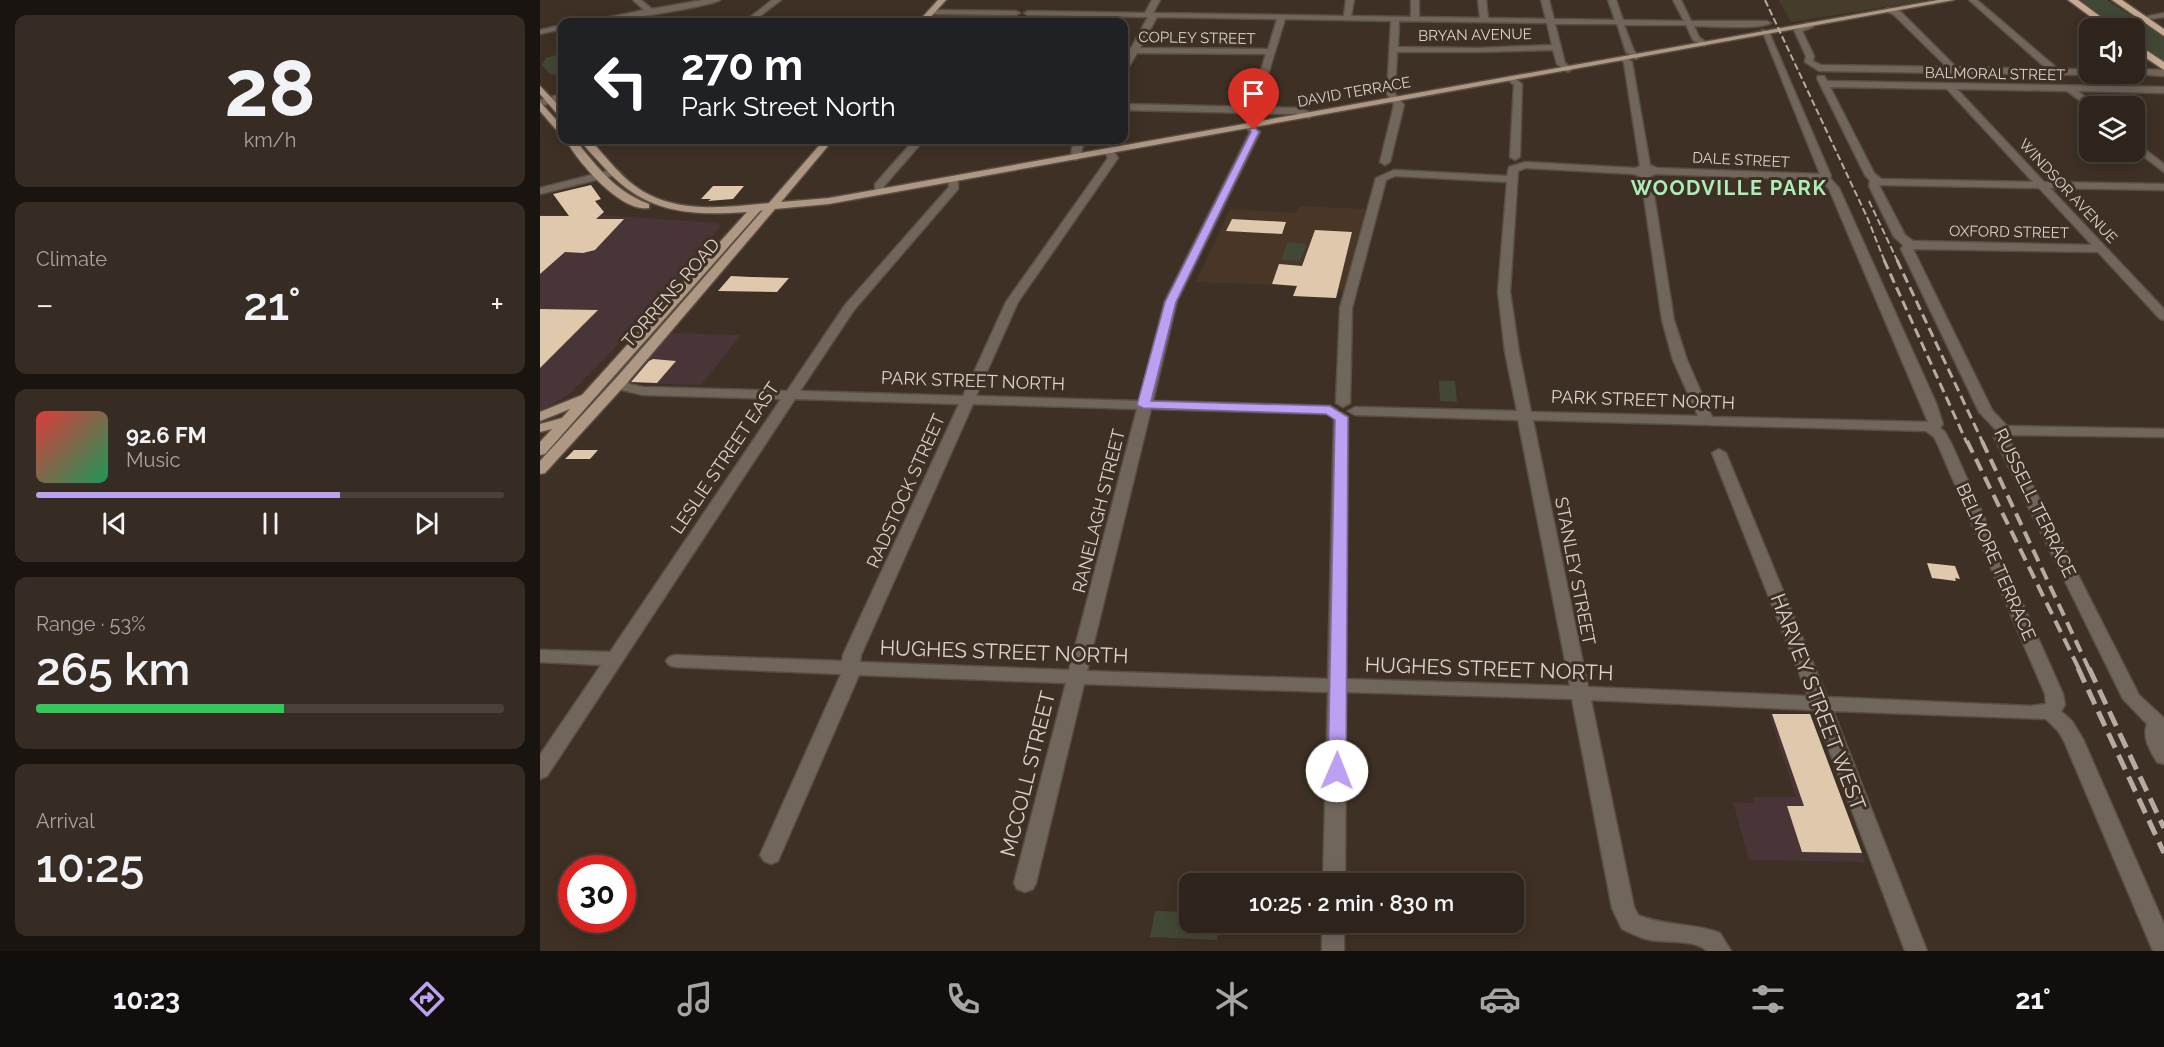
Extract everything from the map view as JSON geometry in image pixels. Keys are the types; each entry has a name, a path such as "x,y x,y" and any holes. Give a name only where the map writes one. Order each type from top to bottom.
{"highway":[{"path":"2072,0 2097,18"},
{"path":"2116,0 2143,18"},
{"path":"2145,19 2164,33"},
{"path":"2145,53 2164,67"}],"main road":[{"path":"926,18 942,0"},
{"path":"937,18 953,0"},
{"name":"DAVID TERRACE","path":"761,209 829,201 1630,58 1704,44 1766,27 1779,30 1950,0"},
{"path":"540,89 543,102 558,125"},
{"path":"543,102 558,111"},
{"path":"573,144 600,176 620,195 639,204 670,212 725,212 761,209"},
{"path":"589,144 633,190 656,201 673,206 725,212 761,209"},
{"name":"TORRENS ROAD","path":"540,470 622,380 814,144"},
{"name":"TORRENS ROAD","path":"540,451 729,238 825,144"},
{"name":"DAVID TERRACE","path":"761,209 796,210 829,201"},
{"path":"725,212 732,220 726,232 729,238"},
{"path":"540,417 567,406 595,388"},
{"path":"540,423 589,415"},
{"path":"540,428 569,418"}],"street":[{"path":"637,0 651,12"},
{"path":"614,18 716,0"},
{"path":"753,18 777,0"},
{"path":"1128,61 1153,17 1148,14 1156,0"},
{"path":"1347,18 1350,0"},
{"path":"1415,0 1415,19"},
{"path":"1482,0 1484,20"},
{"path":"1545,0 1561,64 1568,69"},
{"path":"1612,0 1630,52 1645,171 1668,320 1680,360 1707,421"},
{"path":"1677,0 1698,41 1704,44"},
{"path":"1973,0 2055,71"},
{"path":"1891,10 1897,13 1953,69"},
{"path":"1810,11 1819,23"},
{"path":"931,12 1688,22 1766,27 1825,177 1834,188 1929,403 1936,424 1930,427"},
{"path":"1253,110 1282,15"},
{"path":"2143,18 2164,15"},
{"path":"1384,162 1399,105 1391,94 1395,19"},
{"name":"RUSSELL TERRACE","path":"1810,25 1799,28 1810,56 1809,62 1819,68 1816,69 1870,176 1878,182 1874,186 1900,237 1913,245 1907,249 1986,412 2003,430 2000,435 2132,699 2160,721 2153,729 2164,757"},
{"path":"540,32 558,28"},
{"name":"BRYAN AVENUE","path":"1394,49 1487,50 1556,47"},
{"name":"COPLEY STREET","path":"1128,50 1270,52"},
{"path":"1819,68 2079,72"},
{"path":"2145,72 2164,73"},
{"name":"STANLEY STREET","path":"1512,79 1518,84 1516,167 1504,292 1524,416 1623,908 1630,922 1649,930 1693,935 1712,940 1720,951"},
{"name":"BALMORAL STREET","path":"1825,84 2164,90"},
{"name":"WINDSOR AVENUE","path":"1950,87 2164,316"},
{"path":"2070,89 2079,96"},
{"path":"543,102 558,98"},
{"path":"1128,107 1301,111 1309,115"},
{"name":"RANELAGH STREET","path":"1077,678 1143,405 1171,302 1255,132 1250,126"},
{"path":"880,192 879,186 915,144"},
{"path":"1077,156 1080,144"},
{"name":"RADSTOCK STREET","path":"771,855 850,678 852,655 1012,302 1113,158 1109,151"},
{"path":"2145,153 2164,169"},
{"name":"DALE STREET","path":"1342,410 1346,308 1375,197 1381,178 1385,175 1516,167 1825,177"},
{"path":"540,190 615,172"},
{"name":"LESLIE STREET EAST","path":"540,771 855,299 954,187 953,179"},
{"path":"1878,182 2164,187"},
{"name":"OXFORD STREET","path":"1913,245 2101,249"},
{"name":"PARK STREET NORTH","path":"622,380 623,386 643,391 1930,427"},
{"path":"1334,873 1342,410"},
{"name":"BELMORE TERRACE","path":"1930,427 1940,435 1945,445 2054,694 2056,705 2050,712"},
{"path":"2003,430 2164,433"},
{"name":"HARVEY STREET WEST","path":"1719,453 1821,705 1916,951"},
{"path":"540,656 615,659"},
{"name":"HUGHES STREET NORTH","path":"675,662 1338,687 1580,693 1821,705 2050,712"},
{"name":"MCCOLL STREET","path":"1025,883 1077,678"},
{"path":"2050,712 2065,726 2073,739 2164,950"},
{"path":"1333,933 1333,951"}],"shaded area":[{"path":"1779,0 1928,0 1791,22"},
{"path":"1299,206 1365,209 1344,289 1338,289 1336,298 1293,296 1295,286 1196,282 1230,209 1296,213"},
{"path":"540,215 601,215 718,223 720,227 693,259 690,269 679,282 570,394 540,411"},
{"path":"671,333 741,335 701,385 636,383 630,380"},
{"path":"1769,714 1810,714 1865,862 1749,860 1733,802 1754,803 1753,797 1796,797"}],"green space":[{"path":"2081,0 2107,0 2135,18 2105,18"},
{"path":"2145,25 2164,37 2164,62 2145,48"},
{"path":"558,54 558,76 550,74 542,65 546,58"},
{"path":"1288,242 1307,244 1300,261 1281,260"},
{"path":"1439,381 1455,381 1457,402 1440,401"},
{"path":"1155,911 1179,912 1179,933 1218,933 1217,940 1150,937"}],"building":[{"path":"591,185 601,199 595,201 604,212 596,219 624,219 595,250 583,253 565,252 540,274 540,216 569,216 553,194"},
{"path":"713,186 744,186 733,199 708,201 711,199 701,199"},
{"path":"1232,219 1286,222 1282,234 1226,231"},
{"path":"1315,230 1352,232 1336,298 1293,296 1297,286 1272,284 1279,264 1302,266"},
{"path":"731,276 789,278 777,292 718,291"},
{"path":"540,309 598,310 540,368"},
{"path":"653,359 676,361 657,383 631,382 649,361"},
{"path":"574,450 598,450 590,459 565,459"},
{"path":"1927,563 1955,566 1960,579 1955,578 1956,581 1932,578"},
{"path":"1772,714 1810,714 1862,853 1802,852 1787,806 1804,806"}],"railway":[{"path":"1765,0 1867,217 1885,262"},
{"path":"1869,201 1898,262"},
{"path":"1884,260 1967,443"},
{"path":"1897,260 1983,443"},
{"path":"1967,441 2079,669"},
{"path":"1982,441 2089,669"},
{"path":"2078,668 2164,853"},
{"path":"2089,668 2164,828"}],"district":[{"name":"WOODVILLE PARK","path":"1729,188"}],"route":[{"path":"1254,130 1171,302 1143,405 1330,410 1330,413 1341,417 1337,771"}]}
